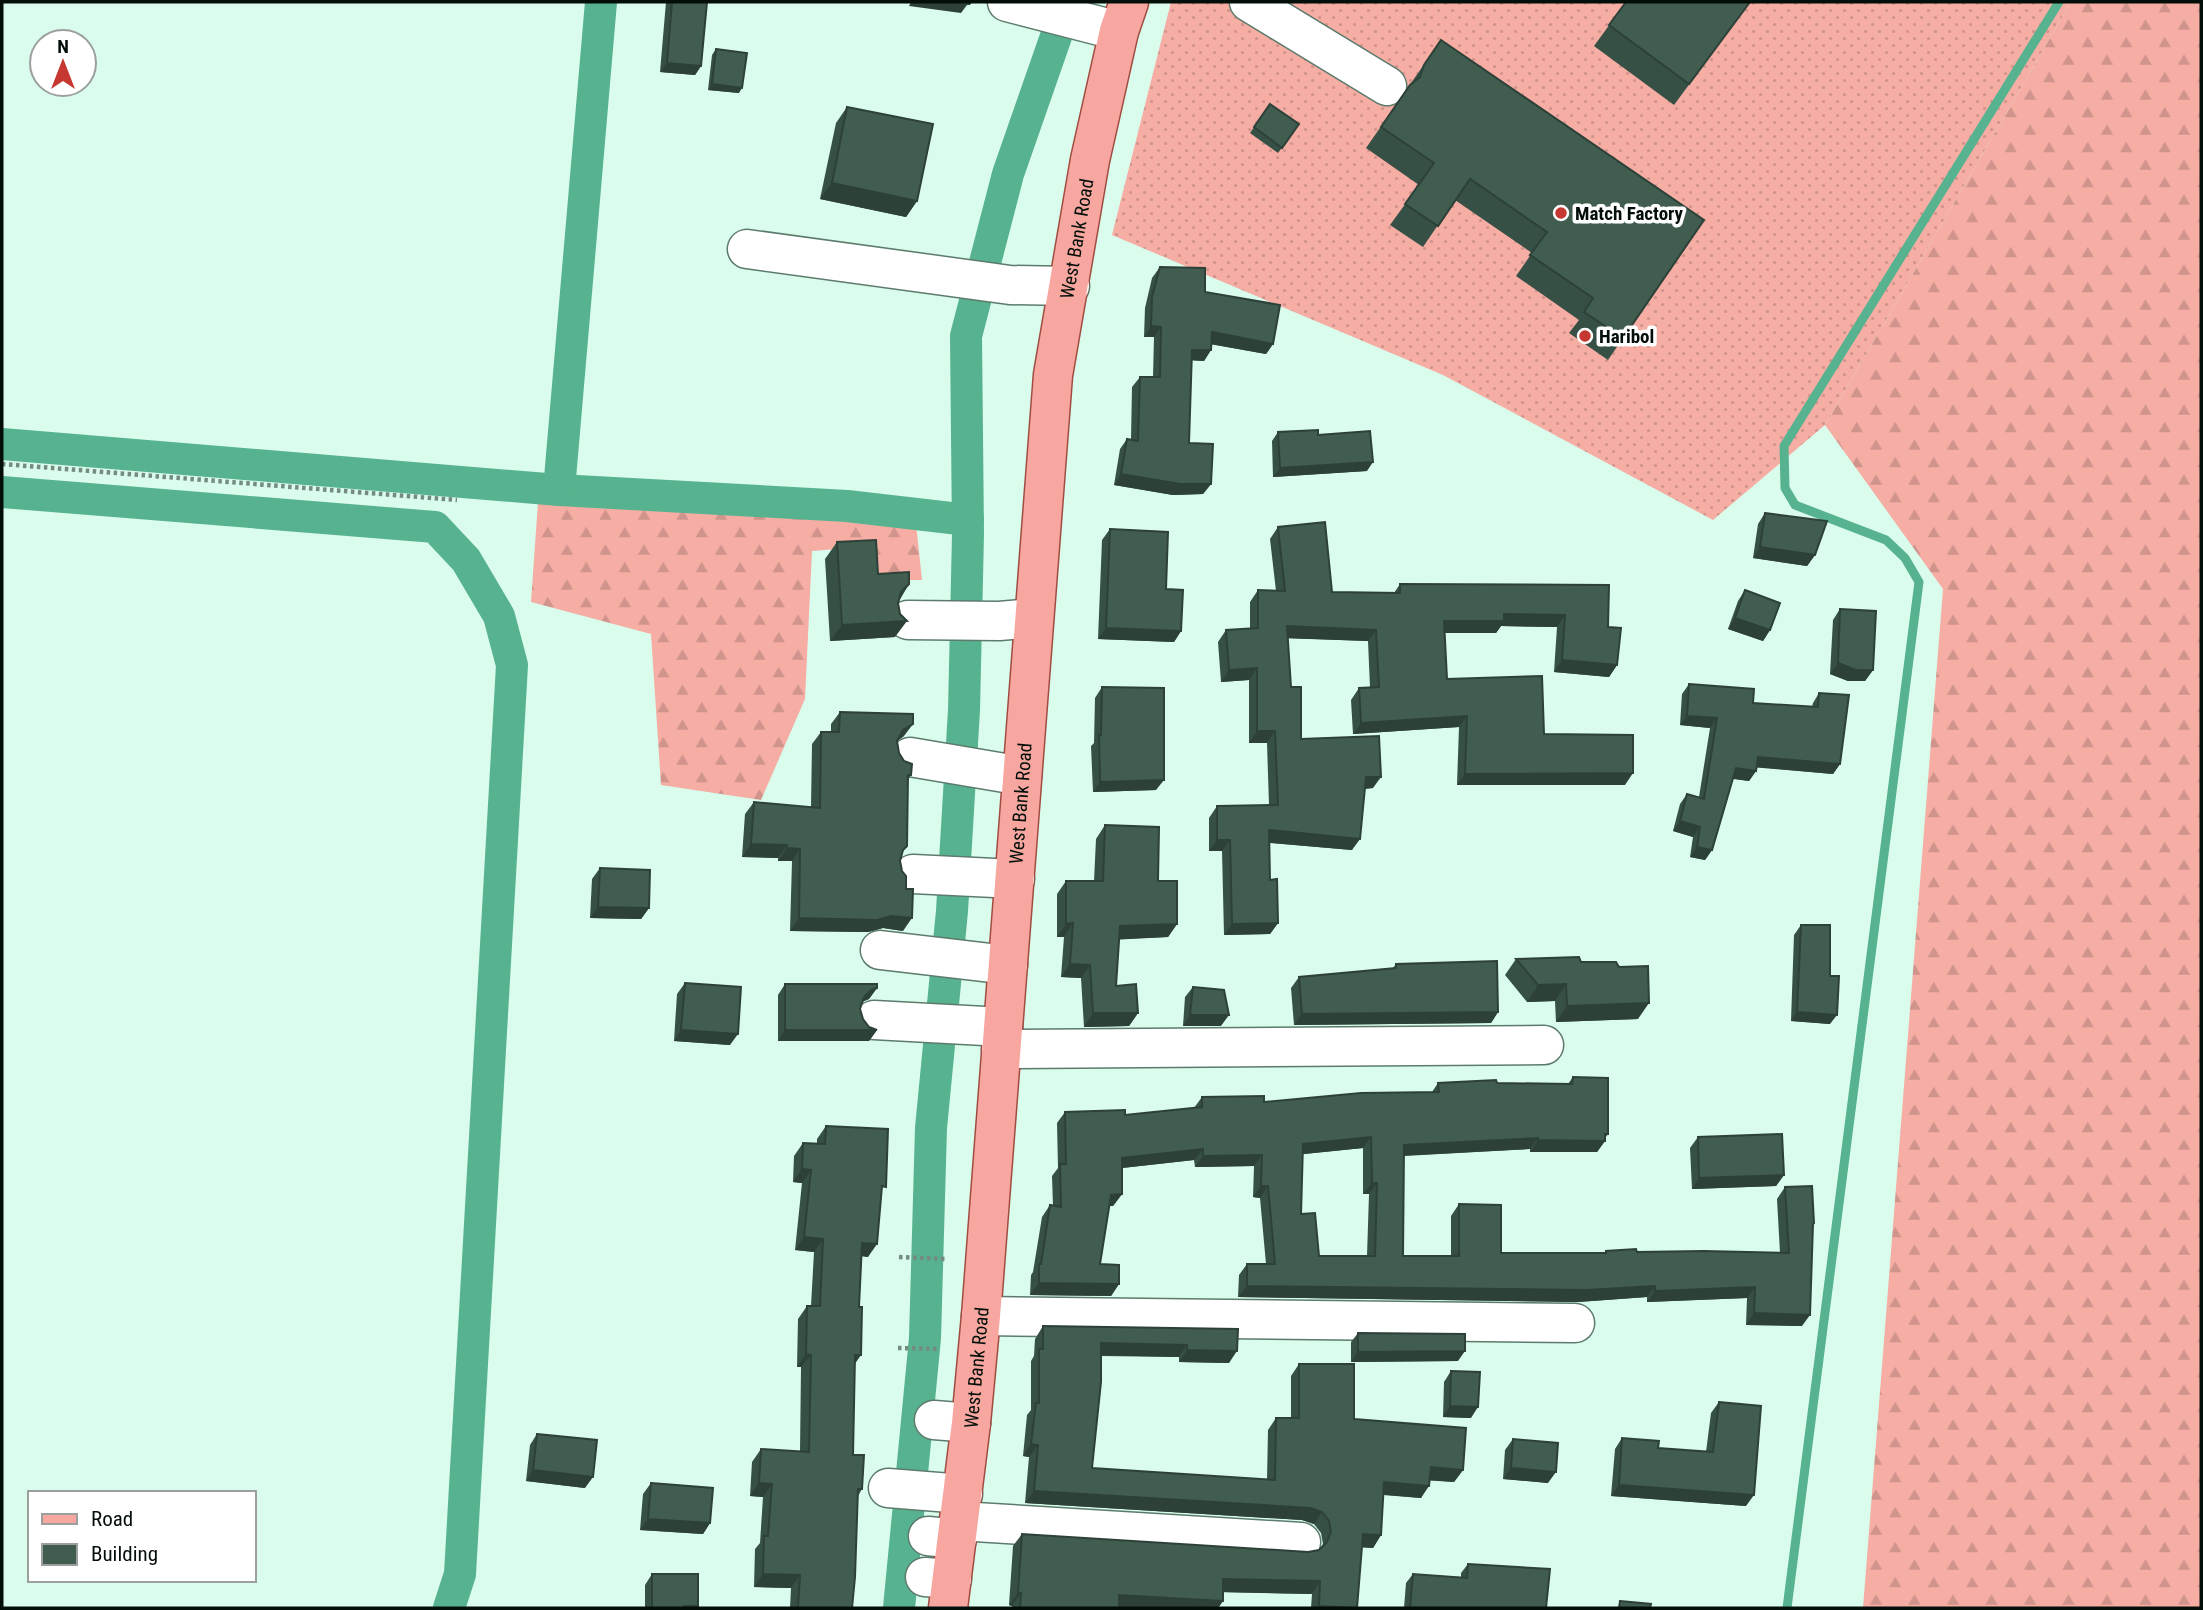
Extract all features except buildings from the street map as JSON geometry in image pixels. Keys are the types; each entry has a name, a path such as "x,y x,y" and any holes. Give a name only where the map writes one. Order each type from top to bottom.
{"main road":[{"name":"West Bank Road","path":"941,1588 947,1516 971,1423 981,1316 999,878 1016,619 1112,18"}],"lane":[{"path":"1250,2 1387,86"},
{"path":"1023,6 1112,18"},
{"path":"747,249 1010,285 1070,286"},
{"path":"923,620 1016,619"},
{"path":"920,760 1006,773"},
{"path":"924,874 999,878"},
{"path":"880,950 995,963"},
{"path":"874,1020 921,1022 992,1034 1544,1045"},
{"path":"981,1316 1575,1323"},
{"path":"934,1420 971,1423"},
{"path":"888,1488 947,1516 1301,1542"}],"path":[{"path":"2,464 457,500"},
{"path":"899,1257 947,1259"},
{"path":"898,1348 938,1349"}],"green space":[{"path":"1171,2 2071,2 1825,425 1713,520 1443,375 1112,235"},
{"path":"2071,2 2201,2 2201,1608 1863,1608 1943,589 1825,425"},
{"path":"539,488 916,524 922,580 880,580 875,546 812,551 805,699 761,800 661,785 651,634 531,602"}],"waterway":[{"path":"559,490 601,2"},
{"path":"899,1608 925,1338 931,1128 952,911 964,710 968,534 966,336 1008,174 1068,2"},
{"path":"1787,1608 1919,582 1905,558 1886,540 1795,505 1785,488 1784,446 2059,2"},
{"path":"2,444 559,490 847,506 968,520"},
{"path":"2,492 435,527 466,560 499,616 512,665 460,1574 449,1608"}],"place":[{"name":"Match Factory","path":"1561,213"},
{"name":"Haribol","path":"1585,336"}]}
